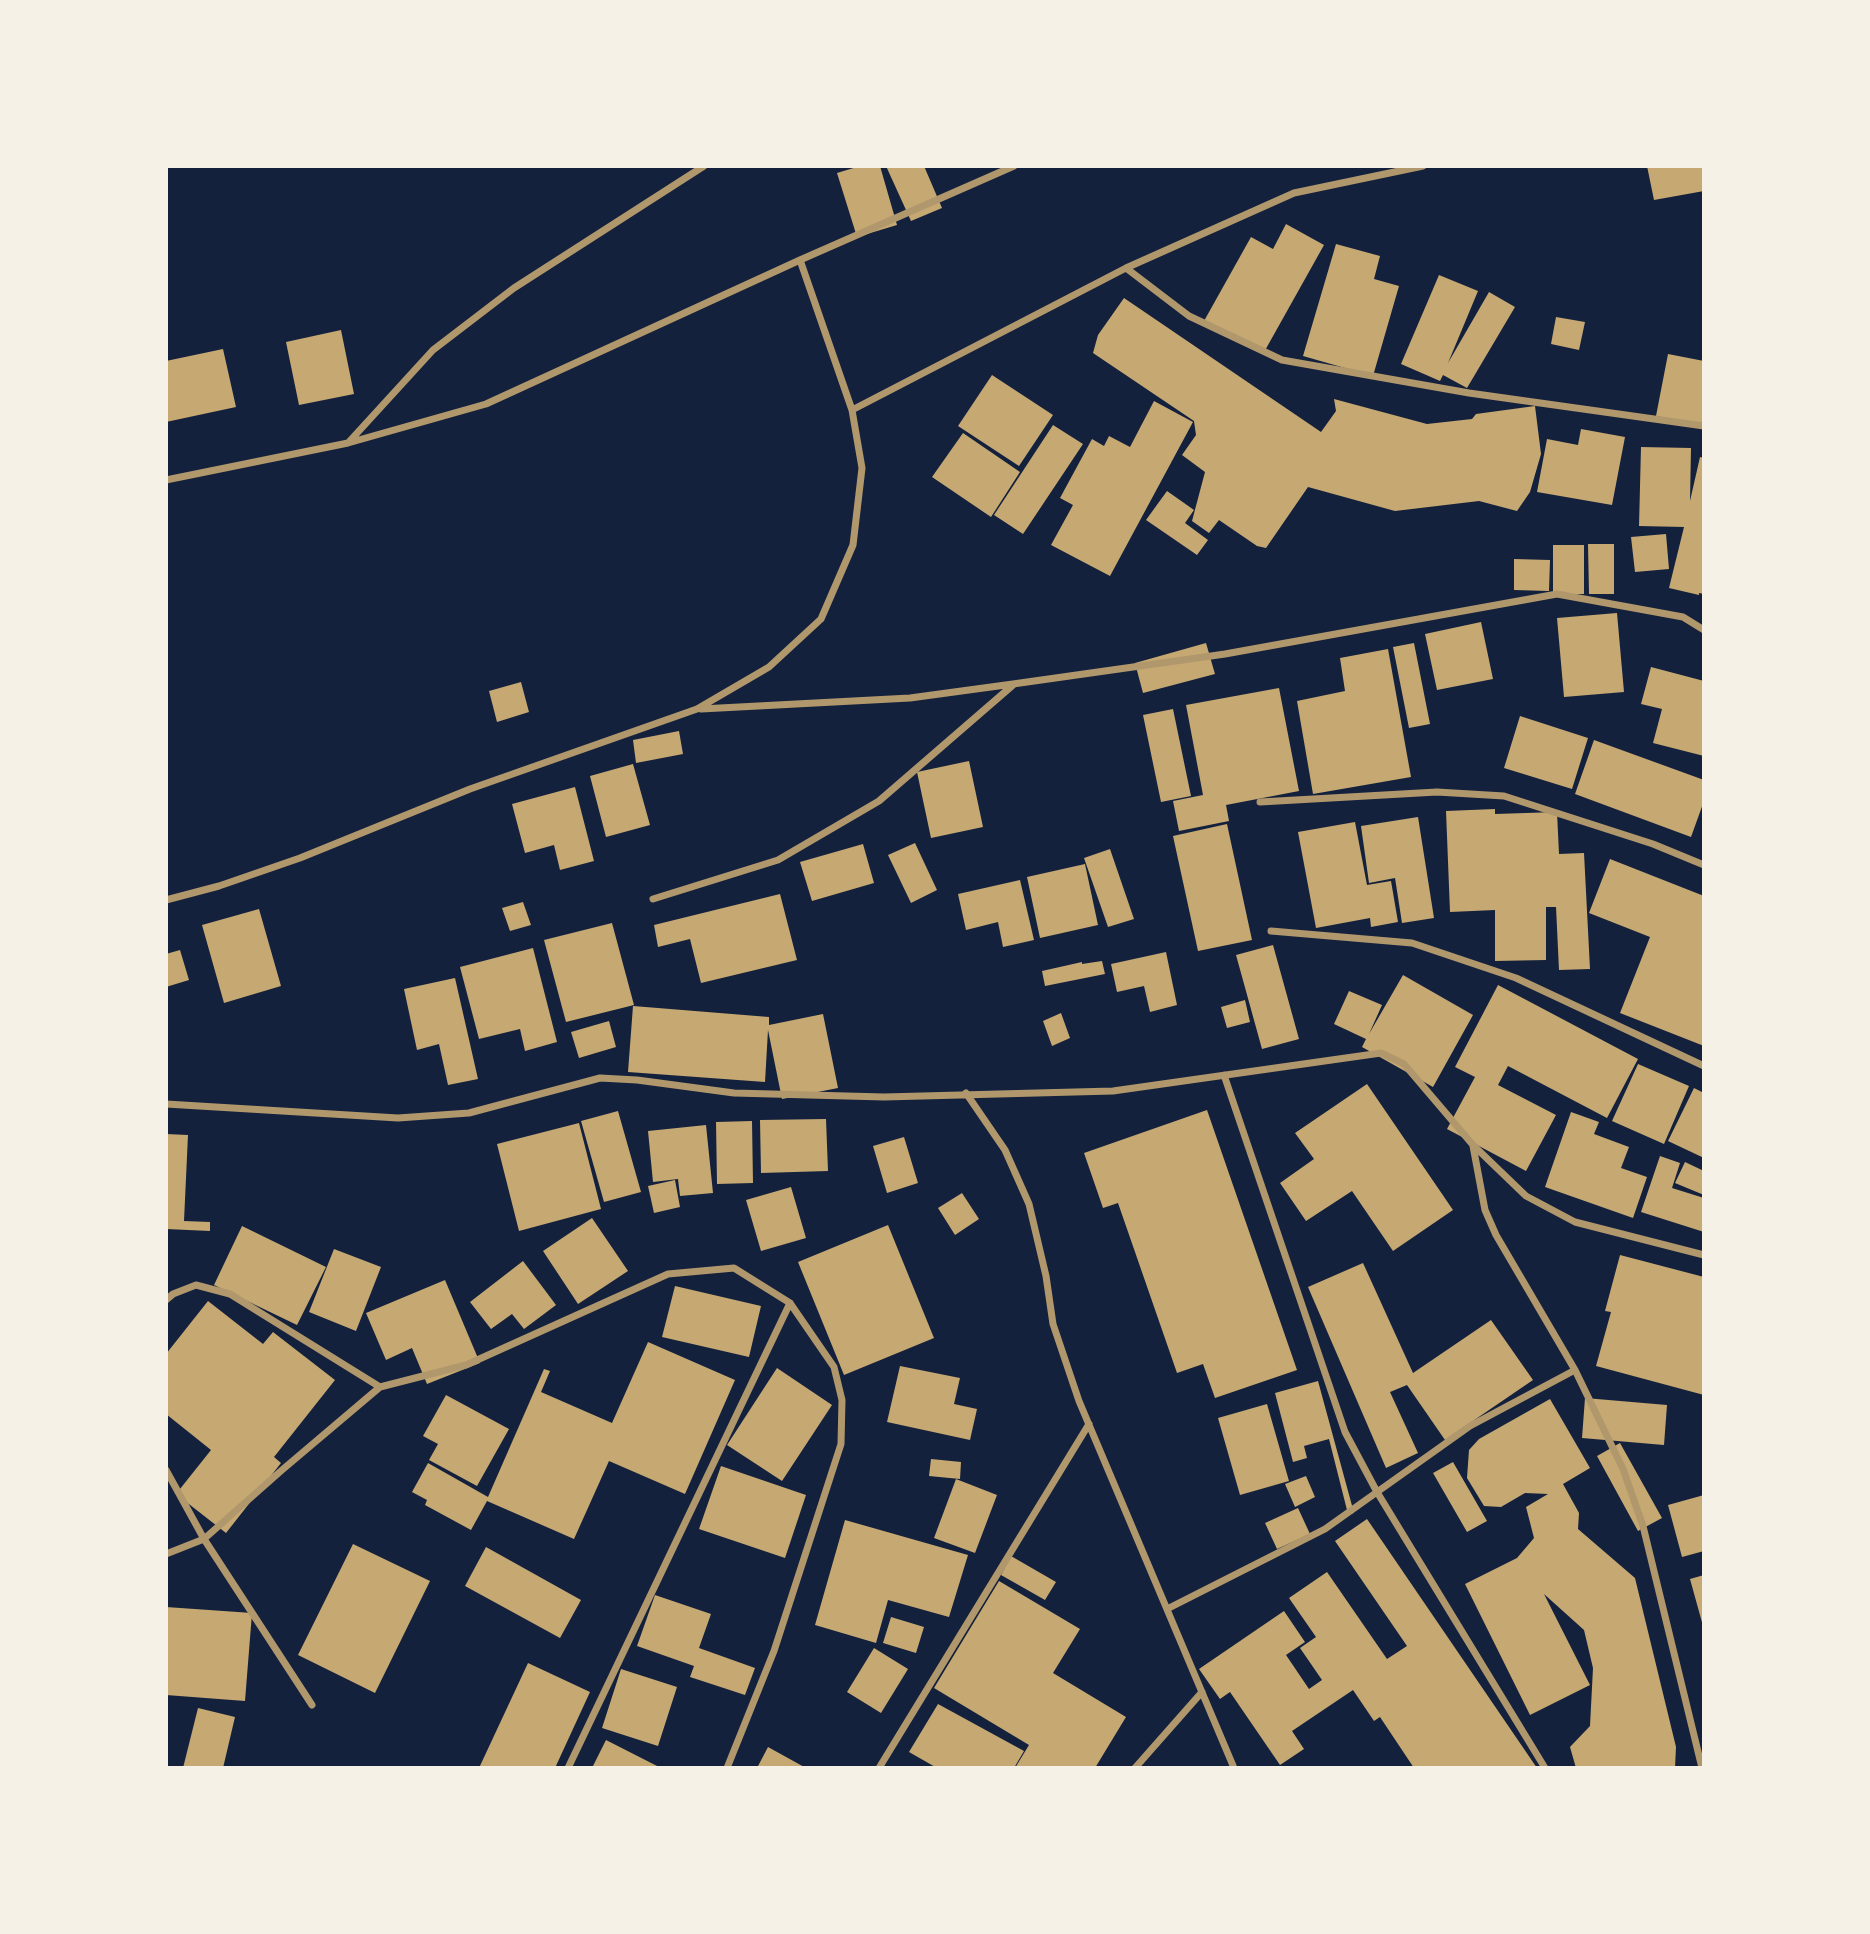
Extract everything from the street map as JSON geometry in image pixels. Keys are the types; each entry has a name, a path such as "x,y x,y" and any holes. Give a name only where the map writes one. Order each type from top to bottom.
{"street":[{"path":"348,443 433,350 513,288 704,166"},
{"path":"166,480 348,443 486,404 800,260 1014,166"},
{"path":"852,410 1126,268 1294,193 1423,166"},
{"path":"166,900 219,886 300,858 470,789 696,709 769,667 821,619 853,545 862,468 852,410 800,260"},
{"path":"1126,268 1189,316 1282,360 1469,393 1704,426"},
{"path":"696,709 910,698 1226,653 1557,594 1683,617 1704,630"},
{"path":"653,899 778,860 879,801 1013,684"},
{"path":"1260,802 1437,792 1504,796 1653,844 1704,865"},
{"path":"1271,931 1412,943 1516,978 1704,1066"},
{"path":"166,1104 398,1118 469,1113 600,1078 637,1080 734,1093 884,1097 1113,1091 1381,1053 1404,1064 1473,1145 1526,1196 1575,1222 1704,1255"},
{"path":"1224,1075 1345,1433 1377,1492 1545,1768"},
{"path":"966,1093 1005,1150 1029,1204 1046,1276 1053,1324 1079,1401 1234,1768"},
{"path":"1473,1145 1485,1210 1496,1235 1575,1370 1623,1469 1643,1525 1702,1768"},
{"path":"166,1554 204,1539 380,1387 466,1365 668,1274 734,1268 790,1303 834,1367 842,1400 841,1444 774,1650 727,1768"},
{"path":"166,1300 173,1294 195,1286 230,1294 380,1387"},
{"path":"568,1768 790,1303"},
{"path":"1167,1609 1325,1529 1470,1426 1575,1370"},
{"path":"879,1768 1089,1424"},
{"path":"166,1470 204,1539 312,1705"},
{"path":"1135,1768 1202,1692"}],"building":[{"path":"860,166 880,166 897,225 857,237 837,173"},
{"path":"886,166 924,166 942,208 911,221"},
{"path":"1647,166 1704,166 1704,191 1654,200"},
{"path":"1286,224 1324,245 1263,354 1204,321 1251,237 1273,249"},
{"path":"1336,244 1380,256 1374,279 1399,286 1373,376 1303,356"},
{"path":"1439,275 1478,291 1448,363 1489,292 1515,307 1467,388 1443,375 1440,381 1401,364"},
{"path":"1124,298 1321,432 1336,411 1334,399 1427,424 1472,419 1476,414 1535,406 1541,454 1530,492 1517,511 1479,501 1395,511 1308,487 1266,548 1257,546 1219,520 1209,533 1192,521 1205,472 1182,455 1196,435 1194,421 1093,353 1098,335"},
{"path":"1556,317 1585,322 1579,350 1551,344"},
{"path":"341,330 354,394 299,405 286,342"},
{"path":"223,349 236,407 166,422 166,361"},
{"path":"1668,354 1704,361 1704,425 1656,416"},
{"path":"992,375 1053,415 1019,466 958,426"},
{"path":"1154,401 1193,422 1110,576 1051,545 1073,505 1060,498 1092,439 1104,446 1109,436 1130,447"},
{"path":"1053,425 1083,444 1023,534 994,515"},
{"path":"1581,429 1625,437 1612,505 1537,492 1547,439 1578,445"},
{"path":"963,433 1020,472 991,517 932,477"},
{"path":"1641,447 1691,448 1690,501 1700,457 1704,458 1704,594 1669,588 1684,527 1639,526"},
{"path":"1167,491 1194,510 1185,523 1208,540 1197,555 1146,520"},
{"path":"1666,534 1669,569 1635,572 1631,537"},
{"path":"1588,544 1614,544 1614,594 1589,594"},
{"path":"1553,545 1584,545 1584,594 1553,594"},
{"path":"1514,559 1550,560 1549,591 1514,590"},
{"path":"1617,613 1624,692 1564,697 1557,618"},
{"path":"1481,622 1493,679 1437,690 1425,634"},
{"path":"1206,643 1215,674 1143,693 1135,663"},
{"path":"1414,643 1430,724 1409,728 1393,647"},
{"path":"1388,649 1411,777 1313,794 1297,701 1345,691 1340,658"},
{"path":"1651,667 1704,681 1704,756 1653,743 1662,709 1641,704"},
{"path":"521,682 529,712 497,722 489,691"},
{"path":"1279,688 1299,791 1226,805 1229,821 1179,831 1173,801 1203,795 1186,705"},
{"path":"1173,709 1191,796 1161,802 1143,715"},
{"path":"1520,716 1588,738 1572,789 1504,768"},
{"path":"679,731 683,754 636,763 633,740"},
{"path":"1594,740 1704,780 1704,801 1691,837 1575,794"},
{"path":"969,761 983,827 931,838 917,772"},
{"path":"633,764 650,825 606,837 590,776"},
{"path":"575,787 594,861 560,870 554,845 525,853 512,804"},
{"path":"1495,809 1495,814 1557,812 1559,854 1584,853 1590,969 1559,970 1556,907 1546,907 1546,960 1495,961 1495,910 1450,912 1446,811"},
{"path":"1418,817 1434,918 1402,923 1395,878 1369,883 1361,826"},
{"path":"1355,822 1367,885 1391,881 1398,922 1371,927 1370,918 1316,928 1298,832"},
{"path":"1227,824 1252,940 1198,951 1173,836"},
{"path":"915,843 937,890 911,903 888,855"},
{"path":"863,844 874,883 812,901 800,862"},
{"path":"1110,849 1134,919 1108,927 1084,858"},
{"path":"1610,859 1704,896 1704,1046 1620,1013 1650,937 1589,913"},
{"path":"1085,864 1098,925 1040,938 1027,877"},
{"path":"1020,880 1034,940 1003,947 998,922 966,930 958,894"},
{"path":"780,894 797,960 701,983 690,939 658,947 654,925"},
{"path":"523,902 531,925 510,931 502,908"},
{"path":"259,909 281,986 224,1003 202,925"},
{"path":"612,923 634,1005 566,1022 544,940"},
{"path":"1273,945 1299,1039 1262,1049 1236,955"},
{"path":"533,948 557,1042 525,1051 520,1029 479,1039 460,967"},
{"path":"180,950 189,980 166,987 166,954"},
{"path":"1166,952 1177,1005 1150,1012 1144,986 1117,992 1111,964"},
{"path":"1102,961 1105,974 1045,986 1042,971 1082,962"},
{"path":"1403,975 1473,1015 1433,1087 1362,1047 1366,1039 1334,1024 1349,991 1382,1005 1369,1034"},
{"path":"455,978 478,1079 448,1085 439,1044 417,1050 404,989"},
{"path":"1498,985 1638,1059 1607,1118 1508,1066 1498,1085 1556,1115 1526,1171 1447,1129 1475,1077 1455,1067"},
{"path":"1245,1000 1250,1022 1227,1028 1221,1007"},
{"path":"633,1006 769,1017 769,1025 823,1014 838,1088 782,1099 768,1030 765,1082 628,1072"},
{"path":"1061,1013 1070,1038 1052,1046 1043,1021"},
{"path":"609,1021 616,1047 579,1058 571,1032"},
{"path":"1638,1064 1689,1086 1664,1144 1612,1121"},
{"path":"1367,1084 1453,1210 1393,1251 1352,1191 1306,1221 1280,1183 1314,1159 1295,1133"},
{"path":"1694,1088 1704,1093 1704,1158 1668,1141"},
{"path":"1207,1110 1297,1370 1215,1398 1203,1364 1177,1373 1118,1203 1103,1208 1084,1153"},
{"path":"618,1111 641,1192 604,1202 581,1121"},
{"path":"1571,1112 1599,1122 1594,1134 1629,1147 1621,1168 1647,1177 1633,1218 1545,1187"},
{"path":"826,1119 828,1171 761,1173 760,1120"},
{"path":"752,1121 753,1183 717,1184 716,1122"},
{"path":"579,1123 601,1209 519,1231 497,1144"},
{"path":"706,1125 713,1193 680,1196 678,1179 653,1182 648,1131"},
{"path":"166,1134 188,1135 184,1221 210,1222 210,1231 166,1229"},
{"path":"904,1137 918,1183 887,1193 873,1146"},
{"path":"1660,1156 1680,1163 1672,1188 1704,1198 1704,1232 1641,1212"},
{"path":"1685,1162 1704,1171 1704,1195 1675,1183"},
{"path":"675,1180 680,1207 654,1213 648,1186"},
{"path":"791,1187 806,1238 761,1251 746,1200"},
{"path":"962,1193 979,1219 955,1235 938,1208"},
{"path":"592,1218 628,1271 578,1304 543,1251"},
{"path":"888,1225 934,1338 844,1375 798,1262"},
{"path":"242,1226 326,1267 297,1325 214,1285"},
{"path":"334,1249 381,1267 356,1331 309,1312"},
{"path":"1620,1255 1704,1277 1704,1395 1596,1366 1611,1312 1605,1311"},
{"path":"523,1261 556,1305 524,1329 512,1314 491,1329 470,1302"},
{"path":"1363,1263 1413,1373 1491,1320 1533,1380 1445,1440 1407,1385 1390,1392 1418,1453 1386,1468 1308,1287"},
{"path":"445,1280 480,1363 427,1384 412,1348 386,1360 366,1313"},
{"path":"675,1286 761,1306 749,1357 662,1337"},
{"path":"208,1301 263,1344 273,1332 335,1380 274,1457 281,1463 226,1533 176,1494 211,1450 166,1414 166,1354"},
{"path":"648,1342 735,1380 685,1494 609,1461 574,1539 487,1501 471,1530 425,1505 427,1500 412,1492 428,1463 488,1497 544,1369 550,1371 541,1392 612,1423"},
{"path":"900,1366 960,1378 954,1404 977,1409 970,1440 887,1422"},
{"path":"777,1368 832,1405 782,1481 727,1445"},
{"path":"1318,1381 1354,1513 1348,1514 1329,1439 1304,1446 1307,1458 1293,1462 1275,1393"},
{"path":"446,1395 509,1429 477,1486 429,1460 438,1444 423,1436"},
{"path":"1585,1398 1667,1405 1664,1445 1582,1438"},
{"path":"1550,1399 1590,1468 1563,1484 1579,1513 1578,1529 1635,1578 1676,1747 1675,1768 1576,1768 1570,1747 1590,1726 1593,1668 1584,1630 1544,1594 1590,1685 1530,1715 1465,1584 1517,1558 1534,1538 1526,1507 1548,1494 1525,1493 1501,1507 1484,1506 1467,1478 1469,1450 1479,1439"},
{"path":"1267,1404 1289,1481 1240,1495 1218,1418"},
{"path":"1620,1443 1662,1518 1638,1531 1597,1456"},
{"path":"931,1459 961,1462 960,1479 929,1476"},
{"path":"1453,1462 1487,1521 1467,1532 1433,1473"},
{"path":"721,1466 806,1495 785,1558 699,1529"},
{"path":"1306,1476 1315,1497 1295,1507 1285,1484"},
{"path":"956,1479 997,1495 975,1553 934,1538"},
{"path":"1704,1495 1704,1551 1682,1557 1668,1505"},
{"path":"1298,1508 1310,1534 1277,1549 1265,1523"},
{"path":"1367,1519 1537,1768 1414,1768 1380,1717 1374,1721 1353,1690 1292,1731 1304,1749 1280,1765 1230,1692 1220,1699 1199,1669 1284,1611 1305,1642 1286,1655 1309,1689 1322,1680 1300,1648 1316,1637 1289,1598 1327,1572 1387,1659 1407,1646 1335,1541"},
{"path":"845,1520 968,1555 949,1617 888,1600 876,1643 815,1625"},
{"path":"353,1544 430,1581 375,1693 298,1655"},
{"path":"486,1547 581,1600 560,1638 465,1586"},
{"path":"1011,1556 1056,1582 1045,1600 1001,1575"},
{"path":"1704,1575 1704,1626 1703,1626 1690,1579"},
{"path":"999,1581 1080,1629 1053,1673 1126,1717 1095,1768 1015,1768 1029,1745 934,1688"},
{"path":"655,1595 711,1614 699,1648 755,1668 745,1695 690,1677 694,1666 637,1646"},
{"path":"166,1607 252,1613 245,1701 166,1695"},
{"path":"891,1617 924,1627 916,1653 883,1643"},
{"path":"874,1648 908,1669 881,1713 847,1692"},
{"path":"528,1663 590,1692 555,1768 479,1768"},
{"path":"621,1669 677,1687 658,1746 602,1728"},
{"path":"938,1704 1024,1751 1014,1768 937,1768 909,1752"},
{"path":"198,1708 235,1717 223,1768 183,1768"},
{"path":"606,1740 661,1768 592,1768"},
{"path":"768,1747 806,1768 757,1768"}]}
